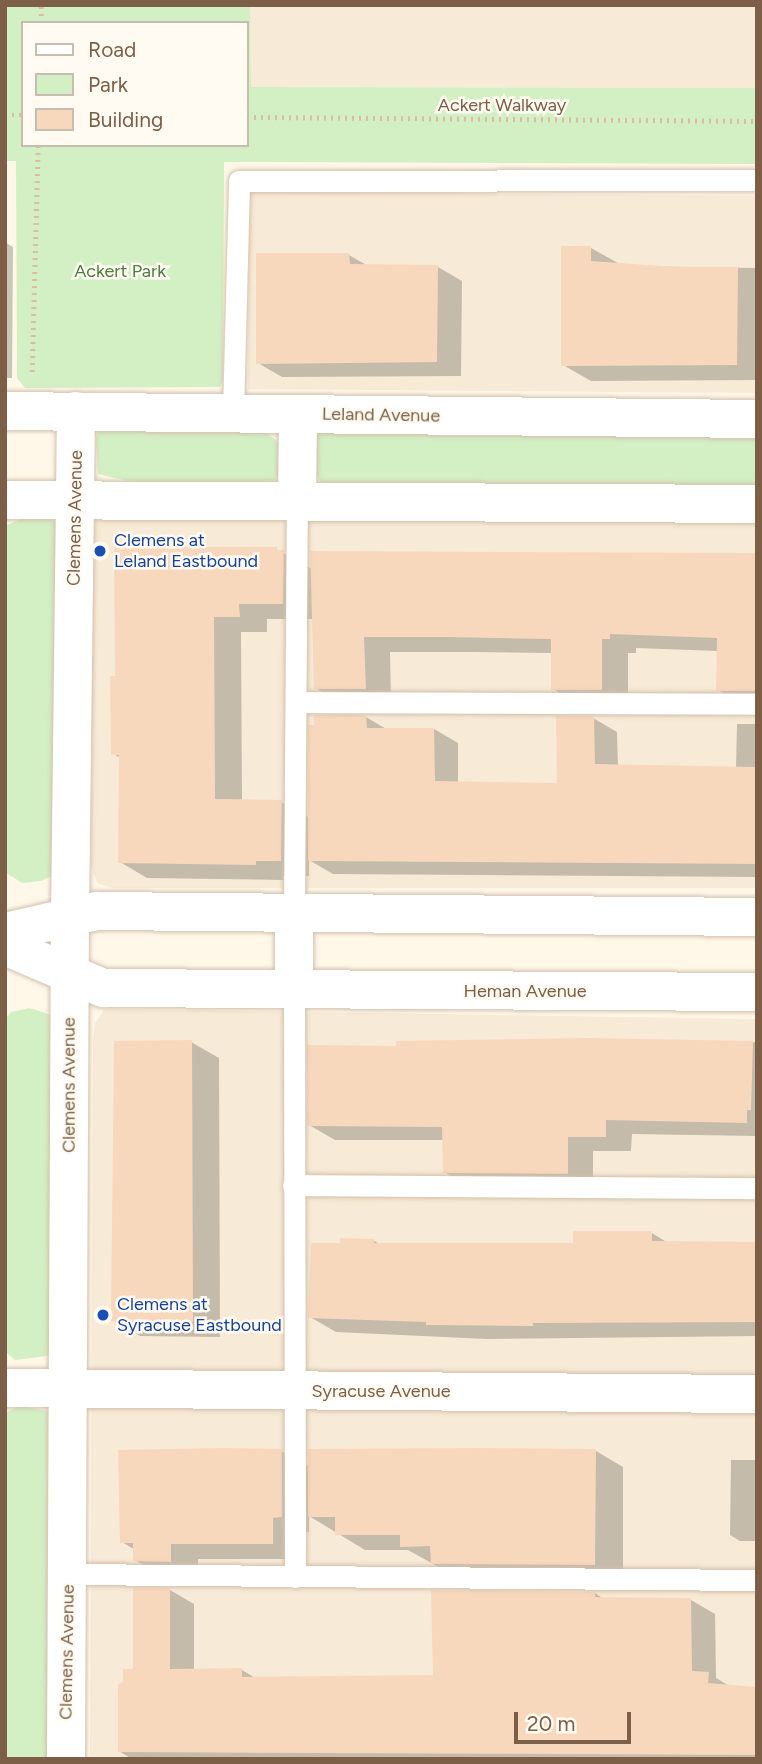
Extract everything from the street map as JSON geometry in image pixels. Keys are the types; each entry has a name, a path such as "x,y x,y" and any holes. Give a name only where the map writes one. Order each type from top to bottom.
{"street":[{"name":"Leland Avenue","path":"18,411 757,419"},
{"name":"Clemens Avenue","path":"66,1759 70,917 76,411"},
{"path":"296,501 298,414"},
{"path":"5,500 757,504"},
{"path":"5,932 97,911 757,917"},
{"path":"294,913 294,989"},
{"name":"Heman Avenue","path":"5,946 103,988 757,992"},
{"name":"Syracuse Avenue","path":"5,1388 757,1394"}],"lane":[{"path":"233,413 239,181 757,180"},
{"path":"294,913 296,501"},
{"path":"296,702 757,704"},
{"path":"294,989 295,1577"},
{"path":"293,1185 757,1188"},
{"path":"68,1574 757,1580"}],"path":[{"name":"Ackert Walkway","path":"248,117 757,121"},
{"path":"18,411 38,147"}],"shaded area":[{"path":"250,5 757,5 757,88 251,87"},
{"path":"249,192 757,196 757,393 248,389"},
{"path":"96,518 757,521 757,888 113,888 97,883 91,864 92,532"},
{"path":"105,1009 757,1019 757,1759 90,1759 93,1041 95,1023"}],"green space":[{"name":"Ackert Park","path":"5,5 250,5 251,87 757,88 757,164 224,162 223,380 220,387 25,388 17,378 16,161 5,161"},
{"path":"257,426 280,443 280,472 275,480 260,484 136,483 98,474 96,438 100,429"},
{"path":"757,429 757,489 338,485 321,482 315,473 313,440 321,430"},
{"path":"51,518 57,524 54,875 41,881 22,883 5,872 5,526 21,519"},
{"path":"29,1008 56,1019 55,1344 47,1356 15,1360 5,1351 5,1019 11,1012"},
{"path":"20,1406 48,1411 49,1759 5,1759 5,1413"}],"building":[{"path":"561,246 591,246 591,261 676,267 738,267 737,365 561,366"},
{"path":"256,253 349,253 350,264 438,265 437,362 256,364"},
{"path":"114,547 277,547 277,550 284,550 283,604 239,604 240,617 214,617 215,799 282,800 281,861 256,861 256,865 118,863 119,755 111,755 110,676 115,676"},
{"path":"310,551 757,553 755,691 716,691 717,638 610,634 610,639 602,639 602,690 551,690 551,639 446,637 364,637 366,689 314,689"},
{"path":"314,715 366,715 367,728 434,728 435,781 557,783 556,716 594,716 595,764 757,767 757,864 308,861 308,725 314,725"},
{"path":"586,1038 753,1041 751,1110 747,1110 747,1123 606,1120 606,1137 568,1137 568,1174 443,1173 442,1127 307,1126 307,1045 396,1046 396,1041"},
{"path":"192,1040 193,1322 111,1321 114,1041"},
{"path":"573,1231 652,1231 652,1241 757,1242 757,1322 533,1323 533,1326 426,1325 426,1322 308,1318 311,1243 340,1243 340,1238 374,1239 374,1243 573,1243"},
{"path":"282,1449 282,1517 273,1518 273,1544 171,1544 171,1562 133,1561 133,1543 120,1543 118,1450"},
{"path":"308,1449 596,1449 595,1565 431,1564 430,1546 400,1547 400,1535 335,1535 335,1517 308,1517"},
{"path":"133,1588 170,1588 170,1669 242,1668 242,1677 433,1675 431,1590 595,1592 595,1597 691,1598 692,1671 709,1672 708,1683 757,1687 757,1755 118,1752 118,1684 123,1682 123,1669 133,1669"}],"place":[{"name":"Clemens at Leland Eastbound","path":"100,551"},
{"name":"Clemens at Syracuse Eastbound","path":"103,1315"}]}
